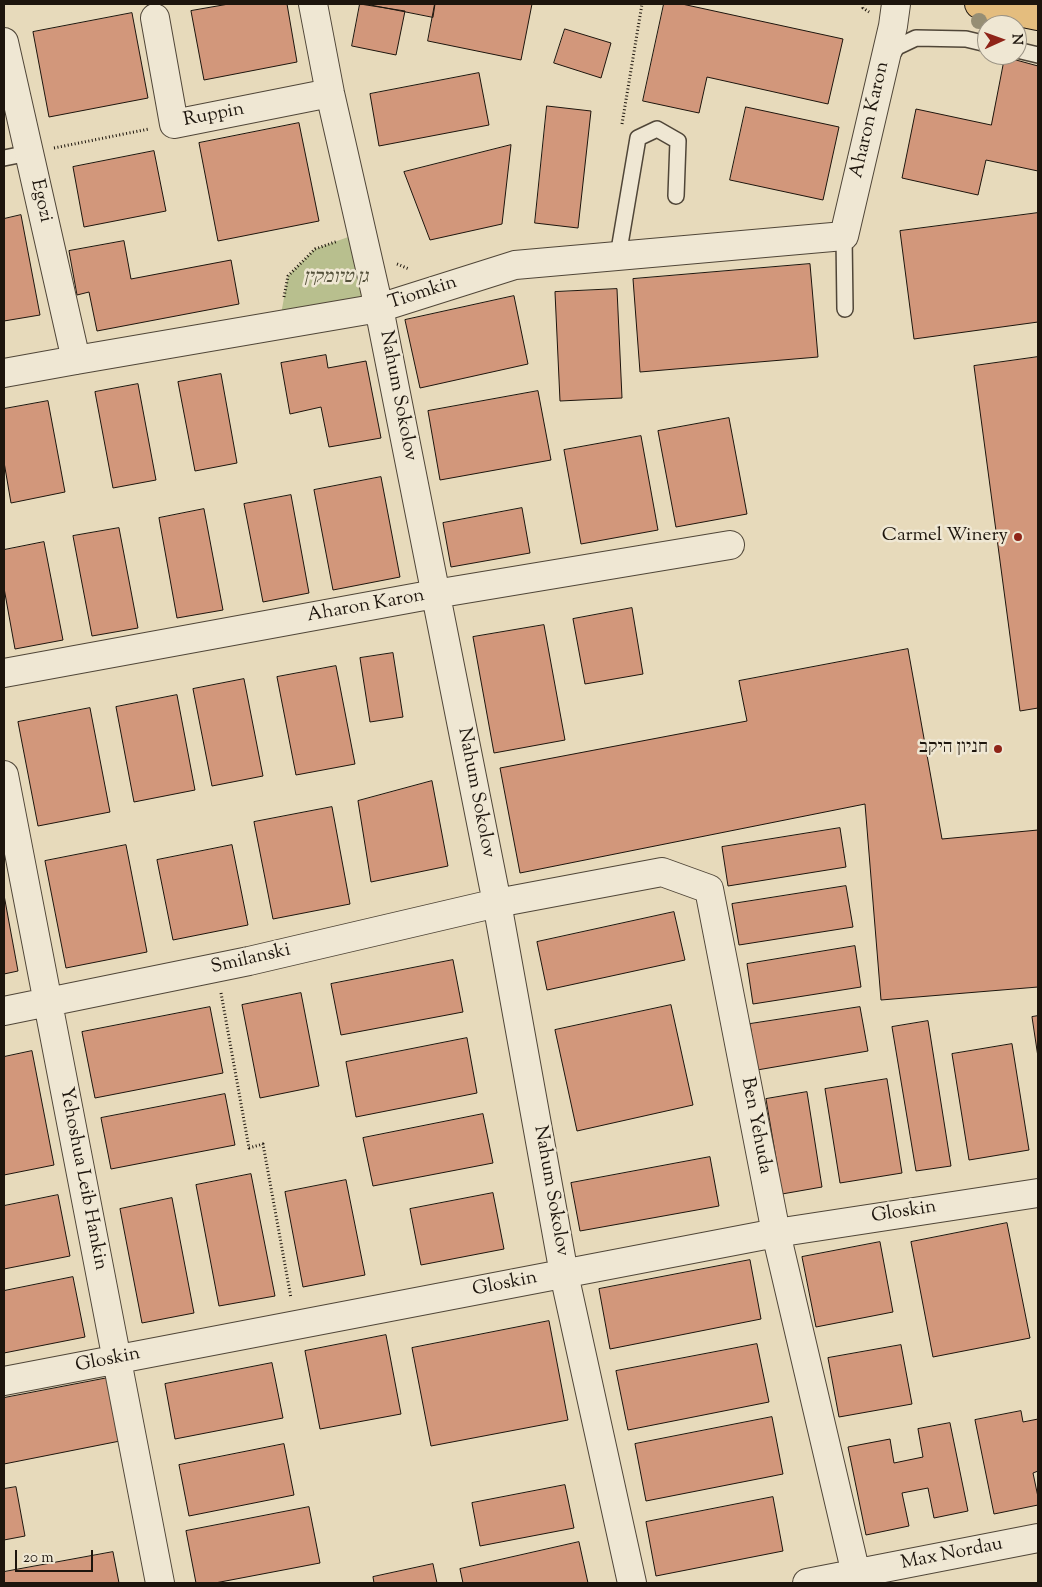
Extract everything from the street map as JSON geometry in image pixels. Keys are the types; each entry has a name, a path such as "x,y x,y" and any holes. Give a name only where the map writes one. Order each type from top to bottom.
{"main road":[{"path":"980,4 1038,16"}],"street":[{"name":"Nahum Sokolov","path":"313,4 330,93 380,308 497,903 564,1274 632,1583"},
{"name":"Aharon Karon","path":"844,236 893,26 896,4"},
{"name":"Ruppin","path":"155,18 174,124 330,93"},
{"name":"Egozi","path":"4,42 16,156 76,360"},
{"name":"Tiomkin","path":"4,373 380,308 515,266 844,236"},
{"name":"Aharon Karon","path":"4,673 436,594 730,545"},
{"name":"Yehoshua Leib Hankin","path":"4,774 160,1583"},
{"name":"Ben Yehuda","path":"497,903 662,872 709,889 776,1233 856,1574"},
{"name":"Smilanski","path":"4,1011 216,968 497,903"},
{"name":"Gloskin","path":"4,1381 776,1233 1038,1193"},
{"name":"Max Nordau","path":"807,1583 856,1574 915,1573 1038,1538"}],"lane":[{"path":"883,68 897,47 916,38 966,39 977,42"},
{"path":"618,256 638,138 656,129 678,141 676,196"},
{"path":"844,236 845,308"}],"path":[{"path":"16,156 174,124"},
{"path":"279,325 288,276 315,249 362,232"},
{"path":"216,968 249,1148 263,1144 296,1325"}],"green space":[{"name":"גן טיומקין","path":"362,232 379,308 279,325 288,276 315,249"}],"building":[{"path":"229,4 287,4 297,62 204,80 191,11"},
{"path":"360,4 405,11 396,55 352,46"},
{"path":"366,4 435,4 433,17"},
{"path":"435,4 532,4 521,60 428,41"},
{"path":"664,4 682,4 843,39 828,104 707,77 699,113 643,101"},
{"path":"132,13 148,98 49,117 33,32"},
{"path":"565,29 611,43 601,78 554,63"},
{"path":"1027,63 1038,66 1038,171 986,160 978,195 902,178 916,109 991,125 1003,65 1027,65"},
{"path":"479,73 489,125 379,146 370,94"},
{"path":"547,106 591,111 578,228 535,223"},
{"path":"746,107 839,127 823,200 730,180"},
{"path":"299,123 319,221 218,241 199,143"},
{"path":"511,145 502,224 430,240 404,172"},
{"path":"154,151 166,211 84,227 73,167"},
{"path":"1038,213 1038,322 914,339 900,231"},
{"path":"21,215 40,315 4,321 4,219"},
{"path":"124,241 131,279 231,260 239,304 97,331 89,292 77,295 69,251"},
{"path":"810,264 818,357 640,372 633,279"},
{"path":"617,289 622,398 560,401 555,292"},
{"path":"514,296 528,364 420,388 405,320"},
{"path":"326,355 328,368 366,361 381,438 329,447 321,407 290,414 281,363"},
{"name":"Carmel Winery","path":"1038,357 1038,708 1020,711 974,366"},
{"path":"221,374 237,463 195,471 178,382"},
{"path":"138,384 156,480 113,488 95,392"},
{"path":"538,391 551,460 440,480 428,411"},
{"path":"48,401 65,492 11,503 4,462 4,409"},
{"path":"729,418 747,514 676,527 658,431"},
{"path":"641,436 658,530 581,544 564,450"},
{"path":"381,477 400,577 333,590 314,490"},
{"path":"291,495 309,593 263,602 244,504"},
{"path":"522,508 530,553 451,567 443,523"},
{"path":"204,509 223,610 177,618 159,518"},
{"path":"119,528 138,628 92,636 73,536"},
{"path":"44,542 63,640 15,649 4,588 4,550"},
{"path":"632,608 643,674 585,684 573,619"},
{"path":"544,625 565,740 494,753 473,637"},
{"path":"908,649 942,839 1038,830 1038,987 881,1000 865,804 520,873 500,768 747,721 739,681"},
{"path":"393,653 403,717 370,722 360,658"},
{"path":"336,666 355,764 296,775 277,677"},
{"path":"244,679 263,776 212,786 193,689"},
{"path":"177,695 195,790 134,802 116,707"},
{"path":"90,708 110,812 38,826 18,722"},
{"path":"432,781 448,866 371,882 358,801"},
{"path":"332,807 350,904 273,919 254,822"},
{"path":"840,828 846,867 728,886 722,847"},
{"path":"126,845 147,952 66,968 45,861"},
{"path":"232,845 248,925 173,940 157,860"},
{"path":"846,886 853,927 739,945 732,904"},
{"path":"4,895 18,971 4,974"},
{"path":"674,912 685,960 547,990 537,942"},
{"path":"855,946 861,987 753,1004 747,964"},
{"path":"453,960 463,1012 341,1035 331,984"},
{"path":"301,993 319,1086 260,1098 242,1005"},
{"path":"671,1005 693,1105 577,1131 555,1030"},
{"path":"210,1007 223,1073 95,1098 82,1032"},
{"path":"860,1007 868,1051 757,1070 750,1024"},
{"path":"1038,1016 1038,1057 1032,1017"},
{"path":"928,1021 951,1166 916,1171 892,1027"},
{"path":"467,1038 477,1093 356,1117 346,1062"},
{"path":"1012,1044 1029,1150 969,1160 952,1054"},
{"path":"32,1051 54,1165 4,1175 4,1057"},
{"path":"887,1079 902,1173 840,1183 825,1089"},
{"path":"807,1092 822,1187 782,1194 766,1099"},
{"path":"225,1094 235,1145 111,1169 101,1118"},
{"path":"483,1114 493,1163 373,1186 363,1138"},
{"path":"710,1157 719,1206 580,1231 571,1183"},
{"path":"251,1174 275,1296 219,1306 196,1185"},
{"path":"346,1180 365,1275 303,1287 285,1192"},
{"path":"493,1193 504,1249 421,1265 410,1209"},
{"path":"58,1195 70,1256 4,1269 4,1206"},
{"path":"172,1198 194,1313 142,1323 120,1209"},
{"path":"1007,1223 1030,1338 933,1357 911,1242"},
{"path":"880,1242 893,1312 816,1327 802,1257"},
{"path":"750,1260 761,1319 610,1349 599,1289"},
{"path":"73,1277 85,1337 4,1353 4,1291"},
{"path":"549,1321 568,1420 431,1446 412,1348"},
{"path":"386,1335 401,1414 320,1429 305,1351"},
{"path":"757,1344 769,1402 628,1430 616,1371"},
{"path":"901,1345 912,1404 839,1417 828,1358"},
{"path":"272,1363 283,1418 175,1439 165,1384"},
{"path":"113,1377 125,1440 4,1464 4,1398"},
{"path":"1021,1411 1023,1422 1038,1419 1038,1471 1033,1473 1038,1505 994,1514 975,1420"},
{"path":"772,1417 783,1474 646,1501 635,1444"},
{"path":"950,1423 968,1511 934,1518 928,1488 902,1493 909,1526 866,1535 848,1447 890,1439 894,1463 923,1457 918,1429"},
{"path":"284,1444 294,1495 189,1516 179,1465"},
{"path":"565,1485 574,1528 480,1546 472,1503"},
{"path":"16,1487 25,1536 4,1540 4,1489"},
{"path":"773,1497 783,1551 656,1576 646,1522"},
{"path":"309,1507 320,1563 215,1583 196,1583 186,1531"},
{"path":"579,1542 588,1583 463,1583 460,1569"},
{"path":"113,1552 119,1583 4,1583 4,1572"},
{"path":"433,1564 437,1583 374,1583 373,1577"}],"place":[{"name":"Carmel Winery","path":"1018,537"},
{"name":"חניון היקב","path":"998,749"}]}
